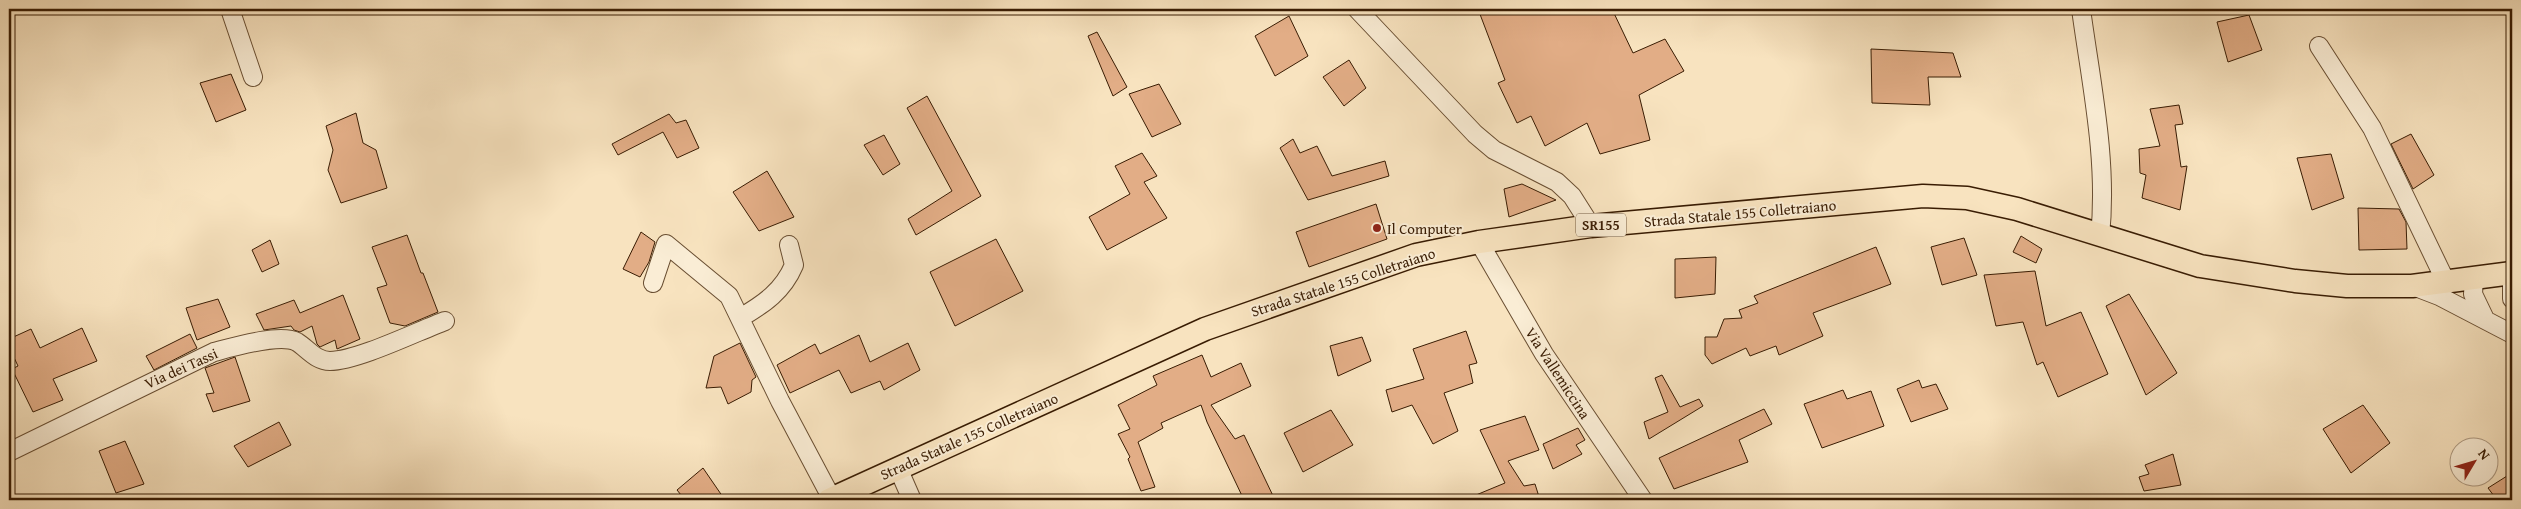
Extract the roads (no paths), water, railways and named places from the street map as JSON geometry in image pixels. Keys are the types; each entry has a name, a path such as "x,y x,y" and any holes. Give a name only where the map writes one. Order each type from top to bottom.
{"main road":[{"name":"Strada Statale 155 Colletraiano","path":"830,499 1205,329 1416,255 1480,242 1591,226 1923,196 1967,198 2017,209 2200,266 2243,274 2347,286 2412,286 2512,273"}],"street":[{"path":"230,9 252,77"},
{"path":"1357,9 1475,134 1494,150 1557,182 1572,196 1591,226"},
{"path":"2081,9 2098,136 2103,210 2100,236"},
{"path":"2318,46 2372,128 2446,282"},
{"name":"Via Vallemiccina","path":"1480,242 1544,354 1643,500"},
{"path":"653,283 666,244 729,296 830,499"},
{"path":"740,318 765,303 783,285 794,265 788,245"},
{"path":"2512,273 2512,298"},
{"path":"2474,278 2473,294 2484,318"},
{"path":"2412,286 2439,296 2512,334"},
{"name":"Via dei Tassi","path":"9,452 214,352 248,343 288,340 297,342 321,359 336,360 369,350 445,321"},
{"path":"898,468 912,500"}],"place":[{"name":"Il Computer","path":"1377,228"}]}
